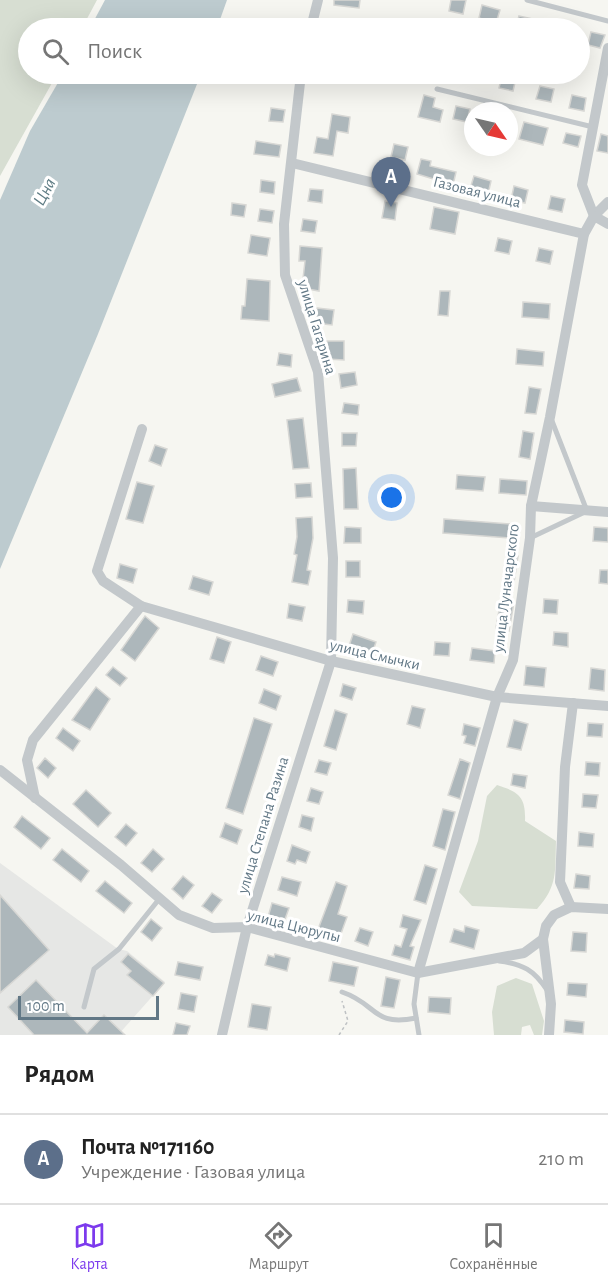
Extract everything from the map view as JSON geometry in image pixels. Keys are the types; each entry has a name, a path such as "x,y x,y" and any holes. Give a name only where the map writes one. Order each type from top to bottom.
{"street":[{"path":"314,18 318,0"},
{"path":"608,48 582,185 594,216 608,224"},
{"name":"улица Гагарина","path":"301,84 284,224 285,275 318,372 333,558 331,661"},
{"name":"Газовая улица","path":"292,163 584,234"},
{"path":"584,234 594,216 608,202"},
{"name":"улица Луначарского","path":"418,973 497,697 513,660 530,538 531,506 584,234"},
{"name":"улица Смычки","path":"142,429 97,572 103,581 141,606 331,661 497,697 608,706"},
{"path":"531,506 608,512"},
{"path":"35,798 27,760 33,740 141,606"},
{"name":"улица Степана Разина","path":"222,1035 247,927 331,661"},
{"path":"573,703 565,767 560,882 571,907 608,909"},
{"name":"улица Цюрупы","path":"0,771 179,915 213,928 247,927 418,973 524,953 543,939 546,926 554,915 571,907"},
{"path":"543,939 549,994 549,1035"}],"lane":[{"path":"527,0 608,21"},
{"path":"437,89 593,127"},
{"path":"530,538 587,511 550,417"},
{"path":"84,1007 94,969 118,949 160,898"},
{"path":"496,960 521,964 538,975 549,994"},
{"path":"418,973 414,1004 419,1035"},
{"path":"344,992 359,997 374,1013 395,1022 416,1018"}],"path":[{"path":"339,1035 348,1021 341,1003 344,992"}],"shaded area":[{"path":"0,0 97,0 87,18 18,18 18,84 51,84 0,176"},
{"path":"497,785 516,793 524,806 525,821 556,841 554,878 549,893 537,909 472,906 459,892 478,841 487,796"},
{"path":"0,863 118,949 127,951 165,982 118,1035 0,1035"},
{"path":"516,978 532,984 544,1021 542,1035 534,1035 530,1025 522,1027 521,1035 494,1035 492,1012 497,986"}],"water":[{"path":"105,0 227,0 221,18 95,18"},
{"name":"Цна","path":"57,84 197,84 98,334 0,569 0,200 30,131"}],"building":[{"path":"334,0 360,0 359,8 334,5"},
{"path":"451,0 466,0 463,14 449,11"},
{"path":"482,5 500,10 498,18 479,18"},
{"path":"591,32 605,35 600,48 590,46"},
{"path":"500,84 515,84 513,91 499,88"},
{"path":"540,86 554,89 551,102 536,99"},
{"path":"424,95 435,98 433,107 443,110 440,122 418,117"},
{"path":"572,95 586,98 584,111 569,108"},
{"path":"456,106 464,108 464,121 453,119"},
{"path":"271,108 285,110 283,122 269,121"},
{"path":"332,114 350,117 348,133 337,131 333,156 314,153 317,137 328,139"},
{"path":"524,122 548,128 543,145 519,139"},
{"path":"566,133 581,136 578,147 563,143"},
{"path":"601,134 608,136 608,153 597,151"},
{"path":"256,141 281,145 279,157 254,154"},
{"path":"394,144 408,147 405,160 391,157"},
{"path":"421,159 431,161 430,166 456,172 453,185 417,174"},
{"path":"474,176 491,181 488,194 470,189"},
{"path":"261,180 275,182 274,194 260,192"},
{"path":"514,186 528,190 525,203 511,200"},
{"path":"310,189 323,190 322,203 308,201"},
{"path":"551,196 565,199 562,212 548,209"},
{"path":"385,201 397,203 395,220 382,218"},
{"path":"232,203 246,205 244,217 231,215"},
{"path":"434,207 459,212 455,234 430,229"},
{"path":"260,209 274,211 272,223 258,221"},
{"path":"303,219 317,221 315,233 301,231"},
{"path":"251,235 270,238 267,256 248,253"},
{"path":"498,238 512,241 509,254 495,251"},
{"path":"300,246 322,248 319,291 302,288 305,261 299,261"},
{"path":"539,248 553,251 550,264 536,261"},
{"path":"247,279 270,281 269,321 241,319 242,306 245,306"},
{"path":"440,291 450,291 448,316 438,315"},
{"path":"523,302 550,304 549,319 522,317"},
{"path":"317,308 334,310 332,325 315,323"},
{"path":"327,341 344,341 344,360 327,359"},
{"path":"517,349 544,352 543,366 516,364"},
{"path":"279,353 292,355 291,367 277,365"},
{"path":"355,372 357,385 341,388 339,374"},
{"path":"297,378 301,391 275,397 272,384"},
{"path":"529,387 541,389 536,414 525,413"},
{"path":"344,403 359,405 358,415 342,413"},
{"path":"303,418 309,468 293,469 287,420"},
{"path":"523,431 534,433 530,459 519,457"},
{"path":"342,433 357,433 356,446 342,446"},
{"path":"155,445 167,449 161,466 149,461"},
{"path":"356,468 358,509 344,509 343,469"},
{"path":"457,475 485,477 483,491 456,489"},
{"path":"500,479 527,481 526,495 499,493"},
{"path":"137,482 154,486 143,523 126,519"},
{"path":"311,483 312,497 296,498 295,484"},
{"path":"312,517 313,538 307,570 311,571 308,585 292,582 297,555 294,554 297,537 296,518"},
{"path":"444,519 511,524 510,538 443,533"},
{"path":"345,527 361,528 361,543 344,543"},
{"path":"594,527 608,528 608,542 593,541"},
{"path":"507,554 518,556 514,582 503,580"},
{"path":"346,561 360,561 360,577 346,577"},
{"path":"120,564 137,569 133,583 117,578"},
{"path":"600,570 608,570 608,584 599,583"},
{"path":"193,576 213,582 209,595 189,589"},
{"path":"501,599 514,602 509,631 496,628"},
{"path":"544,599 558,600 557,614 543,613"},
{"path":"348,600 364,601 363,614 347,612"},
{"path":"289,604 305,607 302,621 287,618"},
{"path":"145,616 159,628 135,661 121,650"},
{"path":"554,632 568,633 568,647 553,645"},
{"path":"353,634 376,642 371,657 348,649"},
{"path":"217,637 231,642 224,663 210,659"},
{"path":"435,642 450,643 449,656 434,655"},
{"path":"472,648 495,651 494,663 470,660"},
{"path":"261,656 278,662 273,676 256,670"},
{"path":"526,666 546,668 544,687 524,685"},
{"path":"113,667 127,678 120,686 106,675"},
{"path":"591,668 605,670 604,691 589,689"},
{"path":"343,684 356,688 352,700 340,696"},
{"path":"96,687 110,699 90,730 72,720"},
{"path":"264,689 281,696 276,710 259,703"},
{"path":"412,706 425,709 420,728 407,724"},
{"path":"335,710 347,714 336,750 324,746"},
{"path":"254,718 272,724 243,814 226,808"},
{"path":"514,720 528,724 521,750 507,747"},
{"path":"588,723 603,724 602,737 587,736"},
{"path":"464,724 480,728 475,746 464,743 466,736 462,735"},
{"path":"63,728 80,741 73,751 56,738"},
{"path":"45,758 56,768 48,778 37,768"},
{"path":"460,759 470,763 460,799 448,795"},
{"path":"319,760 331,763 327,775 315,772"},
{"path":"586,762 600,763 599,776 585,775"},
{"path":"513,774 527,776 525,788 511,785"},
{"path":"311,788 323,792 319,804 307,801"},
{"path":"86,790 111,813 98,827 73,804"},
{"path":"583,794 598,795 596,808 582,807"},
{"path":"443,809 455,812 445,850 433,846"},
{"path":"302,815 314,818 311,831 299,827"},
{"path":"22,816 50,838 41,849 14,827"},
{"path":"225,823 242,830 237,844 220,837"},
{"path":"126,824 137,833 126,846 115,837"},
{"path":"579,832 594,834 593,847 578,846"},
{"path":"292,845 310,852 306,863 297,860 295,864 287,861"},
{"path":"62,849 89,871 81,882 53,860"},
{"path":"153,849 164,859 152,872 141,863"},
{"path":"425,865 437,869 426,904 414,900"},
{"path":"576,874 590,876 589,889 574,888"},
{"path":"183,876 194,885 183,899 172,889"},
{"path":"282,877 301,882 297,896 278,890"},
{"path":"105,881 132,903 124,913 96,891"},
{"path":"336,882 347,886 338,914 347,917 339,939 317,932"},
{"path":"212,893 222,900 212,913 202,906"},
{"path":"0,895 49,950 0,993"},
{"path":"272,903 289,908 284,922 268,917"},
{"path":"403,915 421,920 410,946 414,947 410,960 392,955 395,945 401,947 407,929 400,927"},
{"path":"151,919 162,928 152,941 141,932"},
{"path":"465,926 479,930 474,949 450,942 454,929 464,932"},
{"path":"360,928 373,932 368,946 355,941"},
{"path":"573,932 587,933 586,952 571,951"},
{"path":"128,954 164,983 153,996 127,975 131,971 121,962"},
{"path":"275,954 290,958 287,971 265,965 268,955 274,957"},
{"path":"178,962 203,967 200,980 175,975"},
{"path":"333,962 358,967 354,986 329,981"},
{"path":"386,977 400,980 394,1008 381,1006"},
{"path":"36,980 87,1033 104,1015 125,1035 34,1035 8,1007"},
{"path":"568,983 587,984 586,997 567,995"},
{"path":"181,993 197,996 194,1012 178,1009"},
{"path":"429,997 451,998 450,1014 428,1012"},
{"path":"252,1004 271,1007 267,1030 248,1027"},
{"path":"565,1020 584,1022 583,1034 564,1032"},
{"path":"176,1023 190,1026 187,1035 173,1035"}],"place":[{"name":"Почта №171160","path":"391,207"}]}
